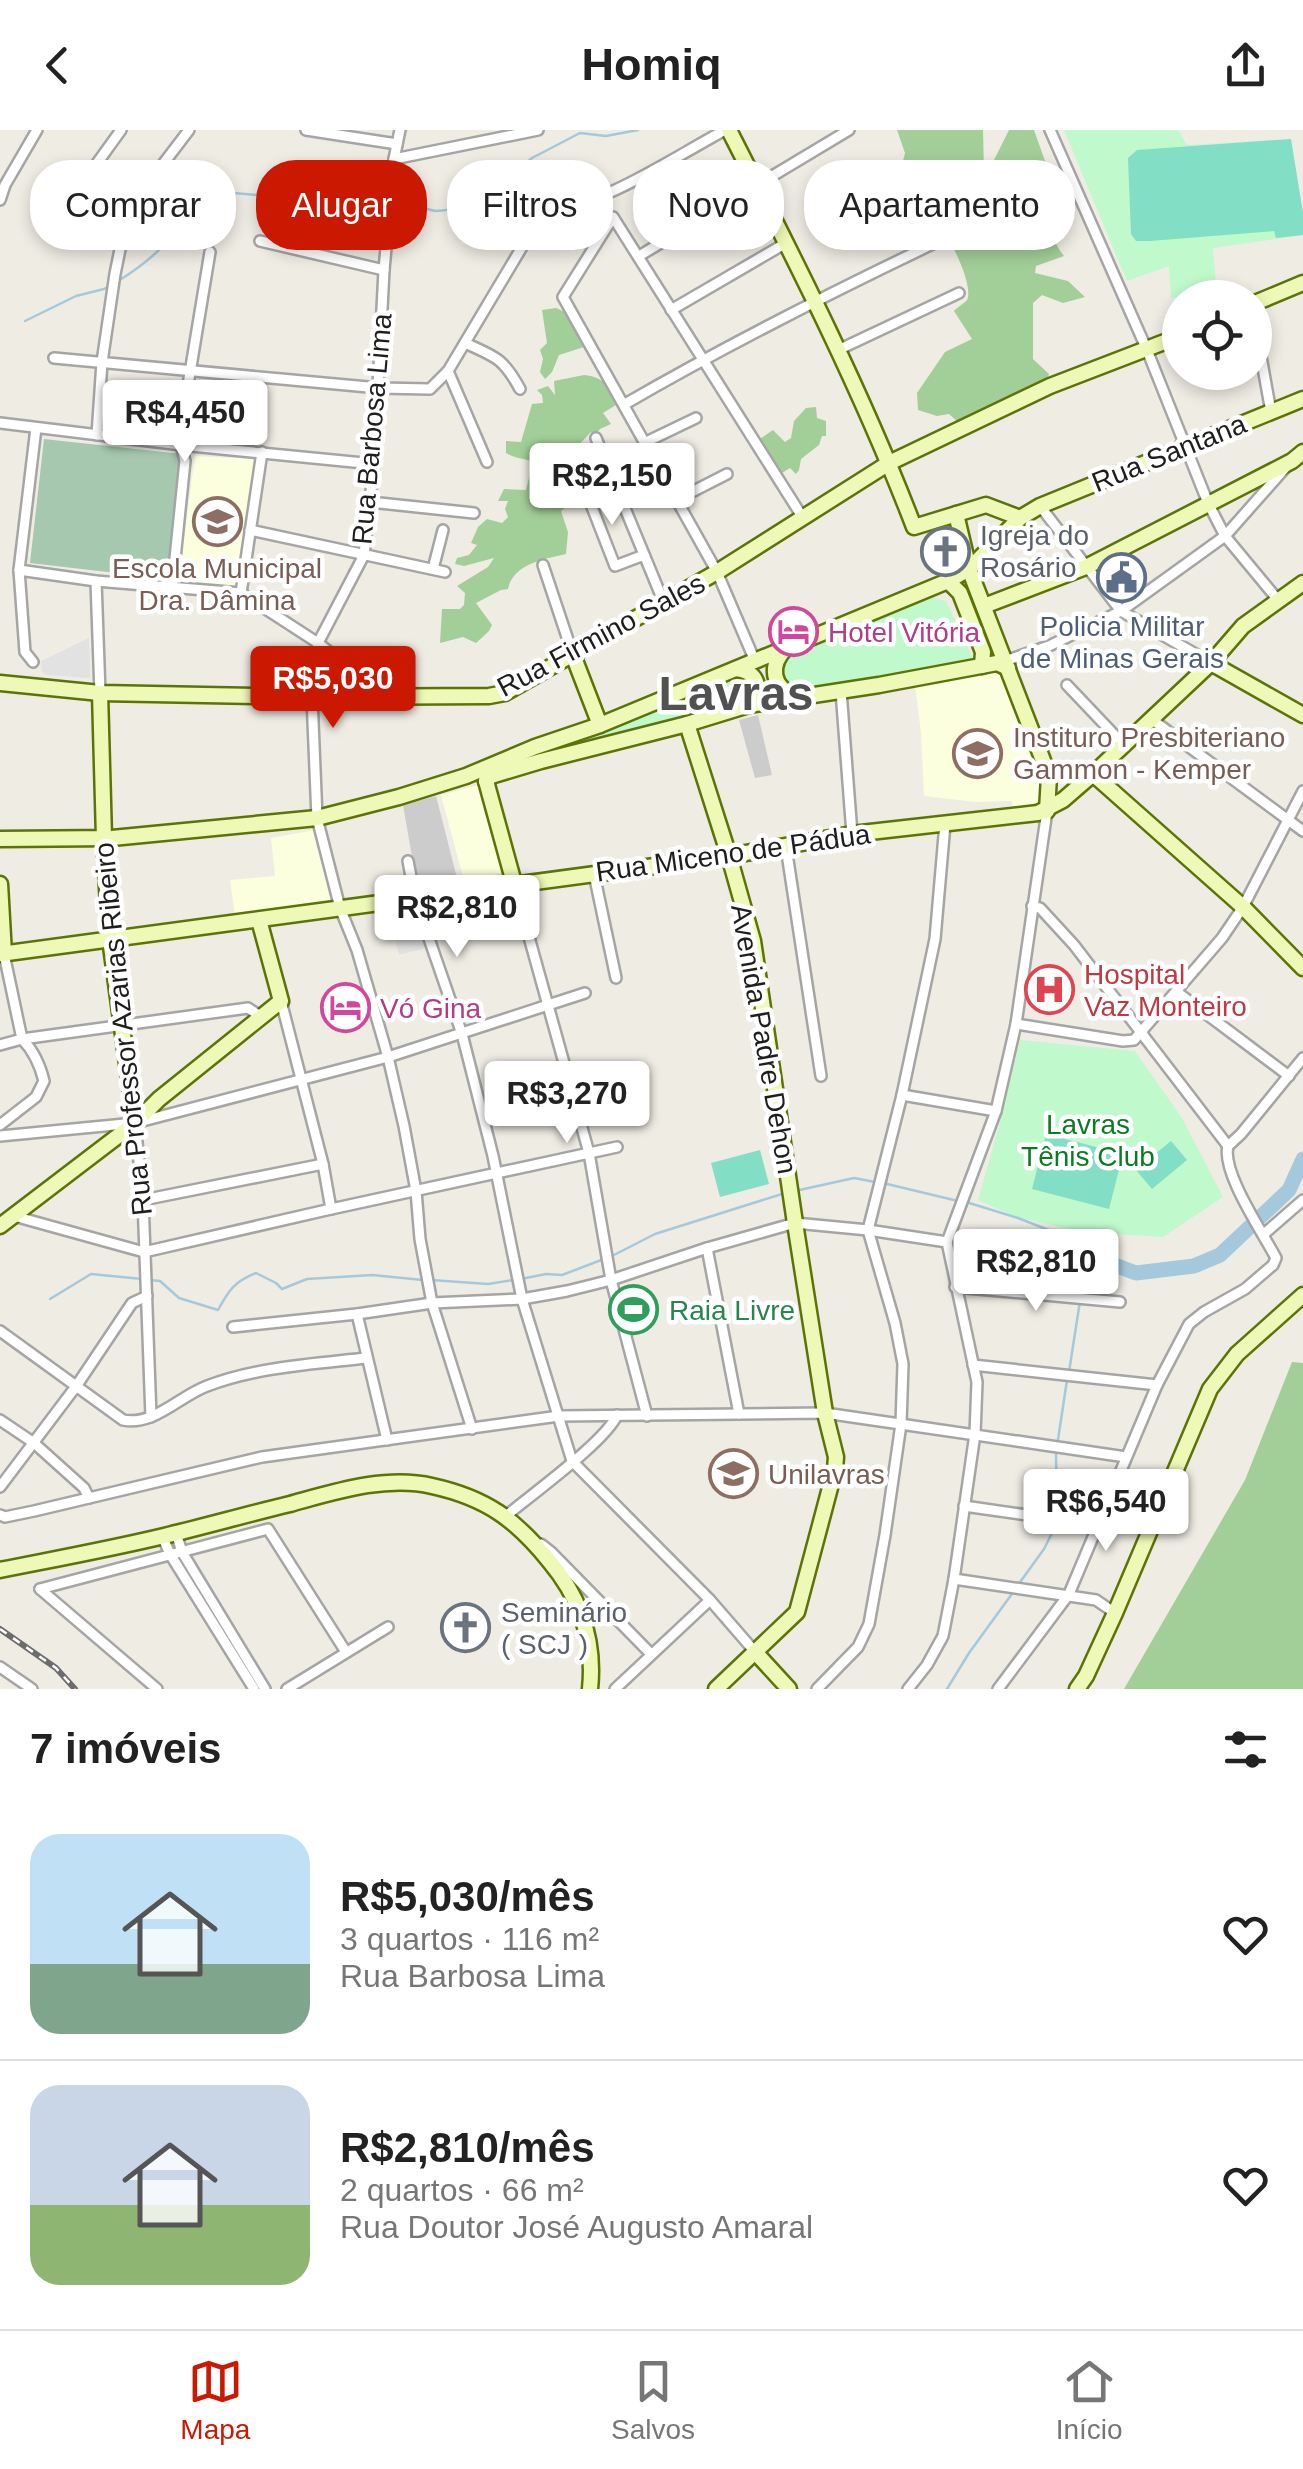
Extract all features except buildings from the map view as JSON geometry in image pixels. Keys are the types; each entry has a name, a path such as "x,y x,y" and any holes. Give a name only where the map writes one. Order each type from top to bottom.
{"main road":[{"path":"727,130 743,160"},
{"path":"784,239 838,350 914,527 986,506 1020,518"},
{"path":"1272,296 1303,283"},
{"name":"Rua Firmino Sales","path":"0,683 100,693 498,695 717,572 889,463 1050,386 1162,344"},
{"name":"Rua Santana","path":"538,754 948,582 970,569 1020,518 1040,506 1272,412 1302,404"},
{"path":"984,606 1086,568 1297,457"},
{"path":"956,514 999,662 1049,776 1046,810"},
{"path":"948,582 960,593 982,652 999,662"},
{"path":"1046,810 1093,774 1244,626 1300,588"},
{"path":"787,648 776,660 775,678 782,689 799,696"},
{"path":"574,655 600,725"},
{"path":"0,839 104,838 316,818 538,754 686,724 750,705 999,662"},
{"path":"1210,663 1303,714"},
{"path":"736,669 750,673 757,682 758,692 750,705"},
{"name":"Rua Professor Azarias Ribeiro","path":"100,693 110,940 134,1123"},
{"name":"Avenida Padre Dehon","path":"686,724 754,941 794,1223 825,1413 836,1456 836,1469 800,1605 792,1619 716,1689"},
{"path":"486,781 538,754"},
{"path":"1093,774 1300,959"},
{"path":"466,776 486,781 514,883"},
{"name":"Rua Miceno de Pádua","path":"2,954 1046,810"},
{"path":"0,884 2,954"},
{"path":"0,1226 110,1133 134,1123 282,1001 259,920"},
{"path":"1077,1689 1115,1613 1210,1389 1236,1354 1303,1295"},
{"path":"0,1570 169,1534 328,1494 390,1482 430,1485 506,1516 527,1534 567,1582 586,1627 592,1656 590,1689"},
{"path":"756,1653 789,1689"}],"street":[{"path":"0,200 37,130"},
{"path":"100,160 122,130"},
{"path":"166,160 189,130"},
{"path":"306,130 397,144"},
{"name":"Rua Barbosa Lima","path":"394,160 400,130"},
{"path":"467,146 468,130"},
{"path":"394,160 538,130"},
{"path":"54,358 379,388 430,389 448,371 524,242 540,224 557,212 613,191 727,130"},
{"path":"784,169 849,130"},
{"path":"1050,130 1147,350 1208,503 1225,536 1278,600"},
{"path":"755,661 717,572 563,297 613,217 803,518"},
{"path":"670,310 786,243"},
{"path":"96,435 102,362 121,250"},
{"path":"298,250 384,270"},
{"name":"Rua Barbosa Lima","path":"386,250 374,464 364,555 318,643 312,697 316,818 388,1057 416,1191 432,1303 472,1429"},
{"path":"639,256 649,250"},
{"path":"625,404 815,300 920,250"},
{"path":"172,588 185,461 180,445 181,426 210,252"},
{"path":"838,350 960,293"},
{"path":"466,343 498,358 520,389"},
{"path":"448,371 487,462"},
{"path":"1268,390 1272,412"},
{"path":"646,442 696,418"},
{"path":"0,423 374,464"},
{"path":"32,662 25,652 19,570 36,428"},
{"path":"596,438 664,603"},
{"path":"241,594 262,452"},
{"path":"999,662 1050,646 1121,611 1225,536 1297,457"},
{"path":"676,500 727,474"},
{"path":"585,489 615,566 644,556"},
{"path":"370,502 474,514"},
{"path":"1040,506 1121,611 1210,663"},
{"path":"250,530 445,572"},
{"path":"433,569 444,530"},
{"path":"543,565 574,655"},
{"path":"19,570 241,594 318,643 371,692"},
{"name":"Rua Professor Azarias Ribeiro","path":"96,581 100,693"},
{"path":"1067,685 1123,744"},
{"path":"841,692 852,834"},
{"path":"1150,718 1303,831"},
{"path":"1016,1024 1130,1042 1222,938 1303,792"},
{"path":"908,1689 927,1666 943,1636 974,1434 978,1388 947,1242 996,1111 1016,1024 1046,810"},
{"path":"817,1689 858,1647 869,1624 902,1424 903,1364 868,1230 935,939 945,824"},
{"path":"786,847 821,1076"},
{"path":"408,861 415,898 462,1034 522,1299 572,1461 710,1600 756,1653"},
{"path":"594,874 616,978"},
{"path":"514,883 589,1154 612,1280 647,1416"},
{"path":"1032,906 1040,908 1074,944 1228,1146"},
{"path":"0,1125 36,1097 44,1081 40,1066 22,1039 2,954"},
{"path":"1177,992 1289,1076"},
{"path":"134,1123 388,1057 585,993"},
{"path":"282,1001 331,1209"},
{"path":"0,1045 248,1008 260,1016"},
{"path":"998,1689 1068,1594 1156,1385 1189,1324 1244,1289 1276,1258 1227,1163 1228,1146 1303,1058"},
{"path":"902,1095 996,1111"},
{"path":"160,1100 157,1107 167,1114"},
{"name":"Rua Professor Azarias Ribeiro","path":"134,1123 142,1200 151,1417"},
{"path":"0,1136 110,1133"},
{"path":"14,1216 144,1252 616,1148"},
{"path":"142,1200 323,1164"},
{"path":"1261,1230 1303,1200"},
{"path":"234,1327 432,1303 522,1299 612,1280 794,1223 947,1242"},
{"path":"707,1248 739,1414"},
{"path":"955,1288 1120,1302"},
{"path":"0,1487 132,1303 147,1296"},
{"path":"356,1314 387,1440"},
{"path":"0,1331 123,1420 144,1421 202,1388 248,1372 366,1358"},
{"path":"973,1365 1156,1385"},
{"path":"0,1515 5,1517 262,1457 559,1416 825,1413 1126,1457"},
{"path":"506,1516 612,1425 617,1415"},
{"path":"0,1420 34,1443 84,1488 88,1498"},
{"path":"964,1506 1041,1517"},
{"path":"158,1689 40,1589 268,1530 346,1652"},
{"path":"169,1534 231,1643 266,1689"},
{"path":"169,1534 170,1554 191,1577"},
{"path":"527,1534 551,1552 650,1654"},
{"path":"954,1579 1068,1594 1096,1600 1115,1613"},
{"path":"615,1689 710,1600"},
{"path":"287,1689 388,1627"},
{"path":"0,1668 32,1689"},
{"path":"248,1670 254,1689"}],"shaded area":[{"path":"44,439 182,454 167,579 30,563"},
{"name":"Escola Municipal Dra. Dâmina","path":"195,456 256,459 237,588 178,583"},
{"path":"89,638 90,678 42,672 41,661"},
{"name":"Instituro Presbiteriano Gammon - Kemper","path":"999,666 1043,774 1038,803 1012,811 1012,801 976,802 924,796 915,685"},
{"path":"758,715 772,775 755,778 739,720"},
{"path":"483,784 508,872 464,881 441,795"},
{"path":"436,796 458,882 416,892 403,805"},
{"path":"315,830 335,903 235,916 230,880 275,876 271,838"},
{"path":"416,904 428,947 399,955 387,909"}],"green space":[{"path":"897,130 983,130 984,160 903,160 905,153"},
{"path":"1009,130 1034,130 1045,160 994,160"},
{"path":"1064,130 1178,130 1187,145 1291,139 1303,235 1213,248 1216,280 1170,280 1169,266 1127,281"},
{"path":"1291,139 1303,235 1276,238 1274,231 1136,241 1131,234 1128,158 1137,150"},
{"path":"954,250 1060,250 1064,256 1036,266 1035,273 1068,281 1085,297 1063,303 1042,295 1033,303 1033,359 1049,374 1047,381 957,421 949,414 937,416 918,410 917,393 945,352 972,339 954,311 968,294"},
{"path":"556,308 572,319 584,347 559,355 545,379 540,372 540,350 547,343 542,310"},
{"path":"584,375 602,381 616,405 603,413 611,424 594,436 591,432 570,454 581,492 570,497 569,505 561,511 568,532 566,554 523,568 508,589 476,603 492,625 476,643 463,637 440,643 442,609 460,609 465,593 457,586 488,567 494,558 464,566 455,564 457,558 469,555 477,545 471,543 478,527 487,519 502,523 508,517 508,501 498,501 504,489 526,490 530,474 541,466 506,453 506,441 521,442 532,404 543,403 537,390 548,386 555,395 554,381"},
{"path":"816,407 817,418 826,421 826,436 801,459 796,474 790,468 782,473 757,441 773,430 785,442 791,438 794,421 806,408"},
{"path":"924,595 946,601 974,661 786,696 774,692 765,679 768,667 780,657"},
{"path":"739,676 750,683 751,701 534,758 535,754"},
{"name":"Lavras Tênis Club","path":"1020,1040 1135,1051 1182,1118 1223,1197 1163,1237 1083,1232 1016,1217 978,1200"},
{"path":"1046,1134 1123,1154 1109,1209 1032,1189"},
{"path":"1171,1141 1187,1160 1152,1189 1136,1170"},
{"path":"760,1150 769,1184 720,1197 711,1163"},
{"path":"1292,1362 1303,1363 1303,1689 1124,1689 1245,1480"}],"waterway":[{"path":"427,209 462,209 489,196 532,158 580,133 606,136 638,130"},
{"path":"118,281 166,244 204,198 234,193 256,195"},
{"path":"25,321 76,296 111,285"},
{"path":"1077,1251 1136,1273 1194,1266 1220,1255 1289,1190 1303,1159"},
{"path":"795,1191 854,1178 875,1182"},
{"path":"883,1183 958,1201"},
{"path":"612,1256 655,1234 782,1194"},
{"path":"966,1202 1074,1240 1077,1251"},
{"path":"521,1279 562,1275 604,1259"},
{"path":"1083,1294 1102,1260"},
{"path":"150,1280 160,1281 179,1298 218,1310 233,1287 256,1273 282,1289 307,1279 372,1275 423,1280"},
{"path":"50,1299 91,1274 142,1279"},
{"path":"431,1280 488,1284 513,1280"},
{"path":"1069,1372 1080,1301"},
{"path":"1018,1585 1057,1523 1056,1453 1067,1380"},
{"path":"947,1689 1014,1591"}],"railway":[{"path":"0,1629 56,1668 75,1689"}],"place":[{"name":"Escola Municipal Dra. Dâmina","path":"217,521"},
{"name":"Igreja do Rosário","path":"945,551"},
{"name":"Policia Militar de Minas Gerais","path":"1122,578"},
{"name":"Hotel Vitória","path":"793,632"},
{"name":"Instituro Presbiteriano Gammon - Kemper","path":"978,753"},
{"name":"Hospital Vaz Monteiro","path":"1049,990"},
{"name":"Vó Gina","path":"345,1008"},
{"name":"Raia Livre","path":"634,1310"},
{"name":"Unilavras","path":"733,1474"},
{"name":"Seminário ( SCJ )","path":"466,1628"}],"district":[{"name":"Lavras","path":"736,693"}]}
